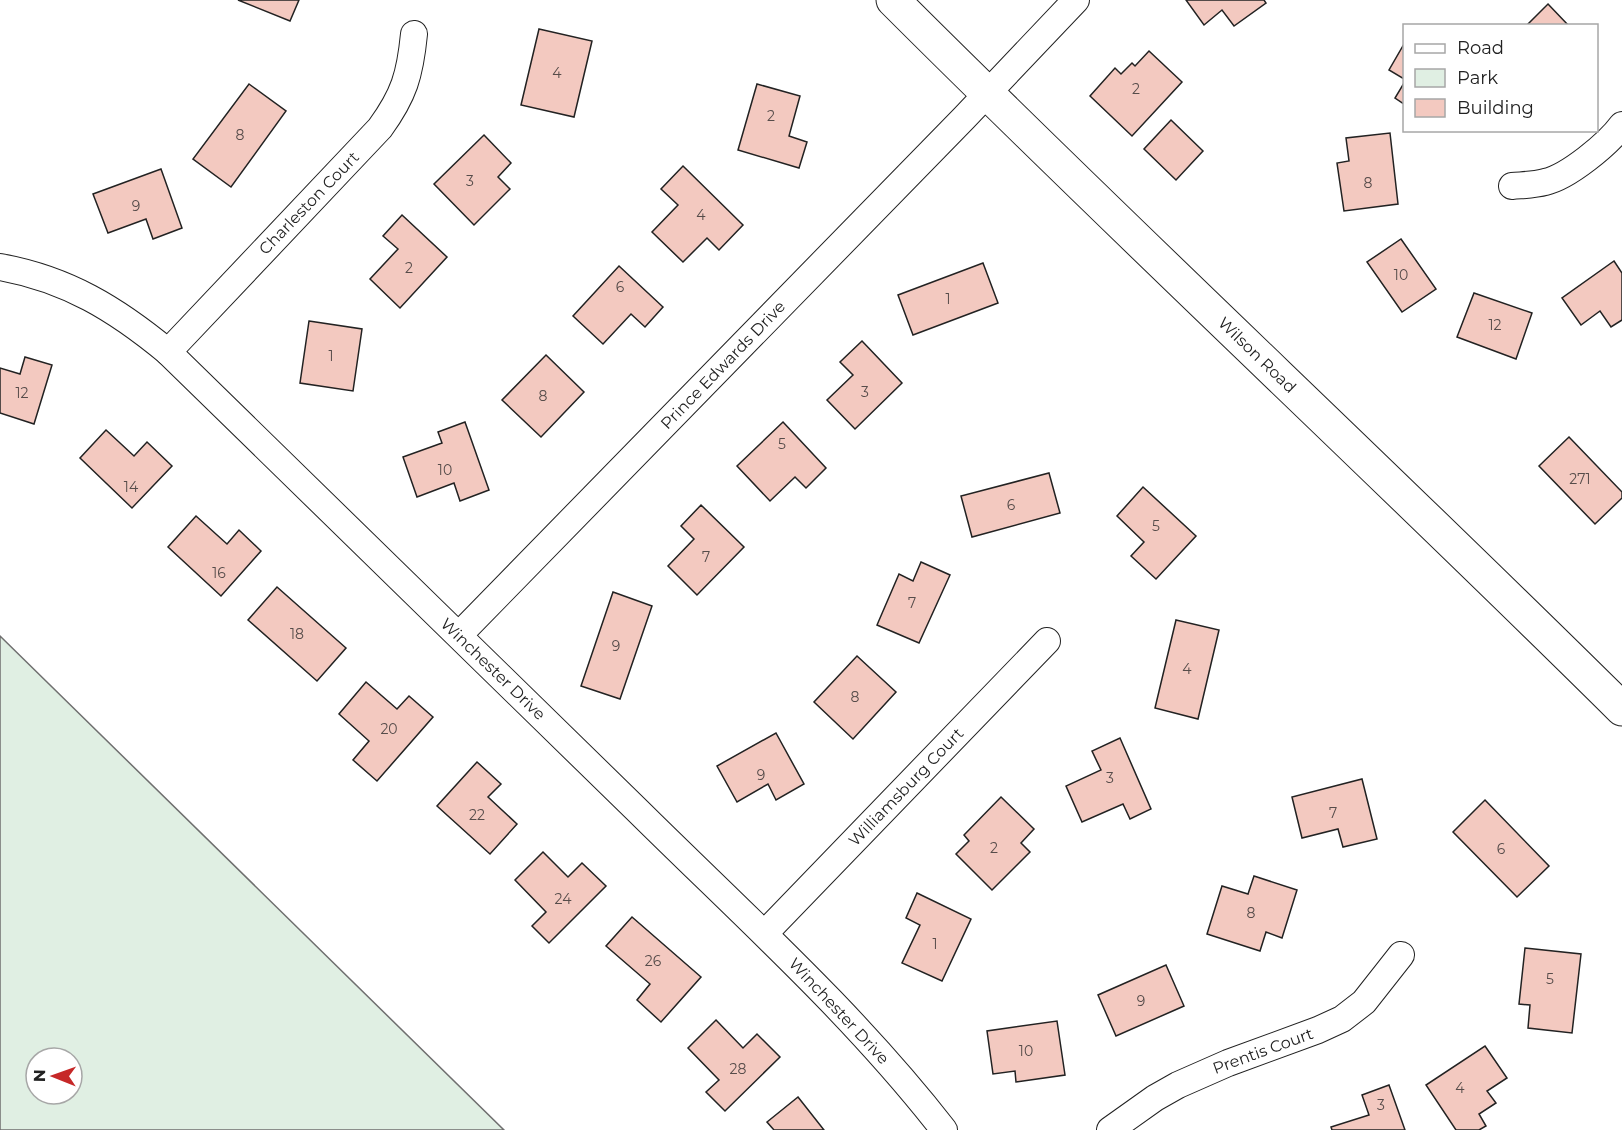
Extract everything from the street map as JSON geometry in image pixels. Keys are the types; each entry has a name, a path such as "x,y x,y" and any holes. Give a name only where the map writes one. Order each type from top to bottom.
{"street":[{"name":"Wilson Road","path":"893,0 987,94 1622,709"},
{"name":"Prince Edwards Drive","path":"459,635 1076,0"},
{"name":"Charleston Court","path":"168,352 380,128 394,109 405,86 414,34"},
{"path":"1512,186 1546,182 1571,170 1593,153 1622,124"},
{"name":"Winchester Drive","path":"0,267 51,281 82,293 133,324 168,352 674,847 765,933 856,1026 944,1130"},
{"name":"Williamsburg Court","path":"765,933 1047,641"},
{"name":"Prentis Court","path":"1110,1130 1155,1098 1178,1085 1342,1019 1364,1002 1401,955"}],"green space":[{"path":"0,636 504,1130 0,1130"}],"building":[{"path":"238,0 299,0 290,21"},
{"path":"1186,0 1264,0 1266,3 1234,26 1222,10 1204,25"},
{"path":"1548,4 1567,24 1528,24"},
{"path":"539,29 592,41 574,117 521,105"},
{"path":"1403,46 1403,78 1389,70"},
{"path":"1149,51 1182,82 1132,136 1090,96 1115,68 1121,74 1132,63 1135,66"},
{"path":"249,84 286,111 231,187 193,159"},
{"path":"757,84 800,96 789,136 807,142 799,168 738,150"},
{"path":"1403,85 1403,103 1395,98"},
{"path":"1171,120 1203,151 1176,180 1144,149"},
{"path":"1390,133 1398,204 1344,211 1337,163 1349,161 1346,138"},
{"path":"484,135 511,163 498,177 510,189 474,225 434,184"},
{"path":"683,166 743,225 719,250 707,238 683,262 652,232 678,205 661,189"},
{"path":"161,169 182,228 153,239 146,219 108,233 93,194"},
{"path":"402,215 447,257 400,308 370,279 398,249 383,236"},
{"path":"1401,239 1436,289 1402,312 1367,262"},
{"path":"1614,261 1622,273 1622,320 1611,327 1600,311 1581,325 1562,298"},
{"path":"983,263 998,303 913,335 898,295"},
{"path":"619,266 663,307 645,327 631,314 603,344 573,316"},
{"path":"1474,293 1532,313 1516,359 1457,337"},
{"path":"309,321 362,329 353,391 300,383"},
{"path":"862,341 902,383 855,429 827,400 853,375 840,362"},
{"path":"546,355 584,392 541,437 502,400"},
{"path":"25,357 52,365 34,424 0,413 0,368 20,374"},
{"path":"465,422 489,490 460,501 454,483 417,497 403,457 442,443 438,432"},
{"path":"783,422 826,468 806,488 795,477 770,501 737,466"},
{"path":"106,430 134,456 147,442 172,466 132,508 80,458"},
{"path":"1569,437 1622,492 1622,498 1595,524 1539,466"},
{"path":"1049,473 1060,513 972,537 961,496"},
{"path":"1143,487 1196,536 1156,579 1131,556 1144,542 1117,516"},
{"path":"701,505 744,547 697,595 668,566 694,539 681,526"},
{"path":"196,516 227,544 239,530 261,551 221,596 168,547"},
{"path":"921,562 950,575 919,643 877,625 899,574 913,581"},
{"path":"277,587 346,648 317,681 248,620"},
{"path":"613,592 652,606 620,699 581,686"},
{"path":"1176,620 1219,630 1198,719 1155,708"},
{"path":"857,656 896,692 853,739 814,702"},
{"path":"366,682 397,709 409,696 433,717 377,781 353,760 369,741 339,714"},
{"path":"776,733 804,784 776,800 768,784 737,802 717,766"},
{"path":"1120,738 1151,809 1130,819 1123,804 1082,822 1066,786 1101,770 1092,751"},
{"path":"477,762 501,784 488,797 517,824 490,854 437,806"},
{"path":"1362,779 1377,839 1343,847 1338,829 1302,838 1292,797"},
{"path":"1001,797 1034,829 1021,843 1030,852 992,890 956,854 969,841 964,835"},
{"path":"1485,800 1549,866 1517,897 1453,832"},
{"path":"543,852 568,877 582,863 606,886 549,943 532,926 546,912 515,880"},
{"path":"1254,876 1297,890 1282,938 1266,932 1260,951 1207,934 1222,886 1248,894"},
{"path":"917,893 971,919 942,981 902,963 920,925 906,918"},
{"path":"632,917 701,977 661,1022 637,1000 650,984 606,946"},
{"path":"1525,948 1581,954 1572,1033 1528,1028 1530,1005 1519,1004"},
{"path":"1166,965 1184,1006 1116,1036 1098,995"},
{"path":"716,1020 743,1048 757,1034 780,1057 725,1111 706,1092 719,1080 688,1048"},
{"path":"1057,1021 1065,1075 1016,1082 1015,1071 993,1074 987,1031"},
{"path":"1485,1046 1507,1078 1487,1091 1496,1103 1479,1114 1486,1126 1479,1130 1456,1130 1426,1085"},
{"path":"1389,1085 1405,1130 1332,1130 1331,1127 1369,1115 1362,1095"},
{"path":"798,1097 824,1130 774,1130 767,1122"}]}
